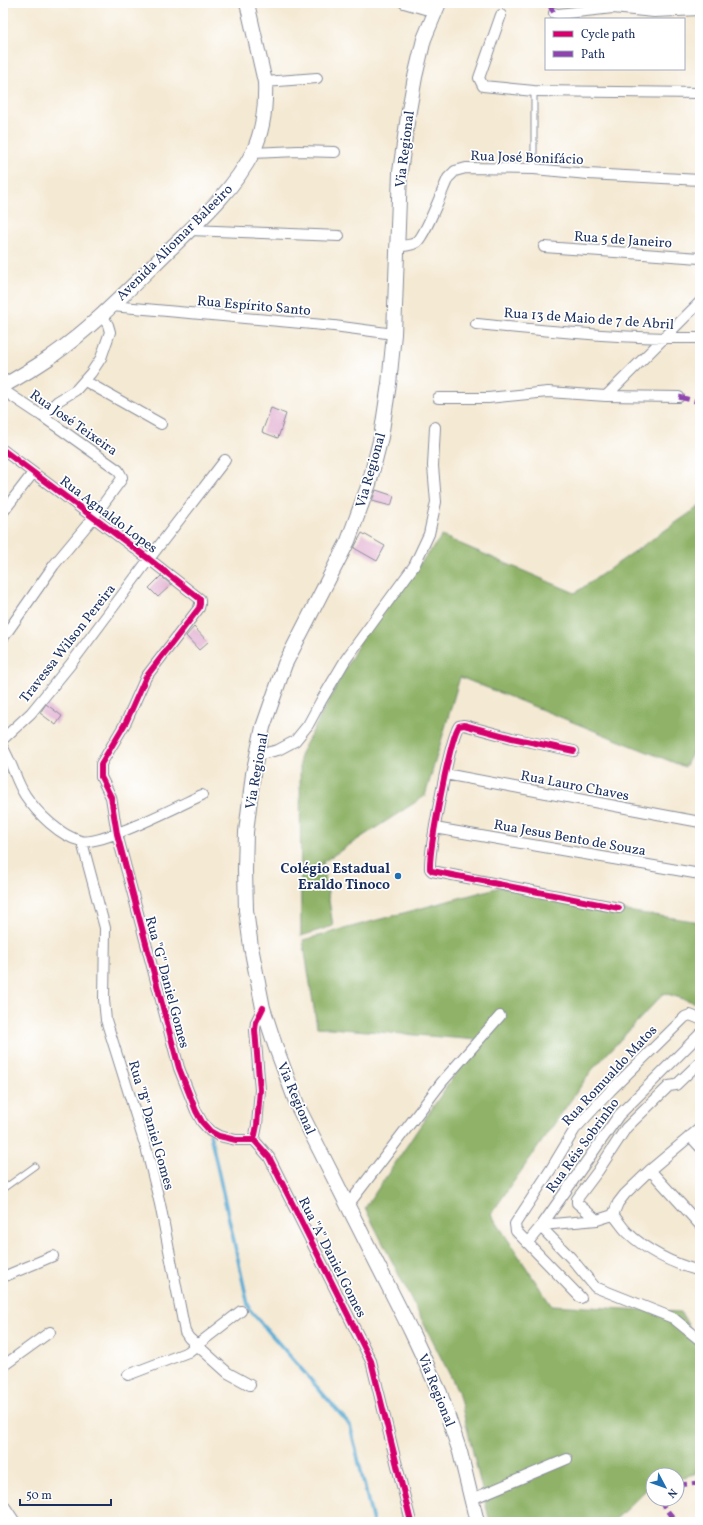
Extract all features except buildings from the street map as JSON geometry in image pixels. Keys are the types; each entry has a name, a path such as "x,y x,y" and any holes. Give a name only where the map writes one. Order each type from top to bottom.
{"main road":[{"name":"Avenida Aliomar Baleeiro","path":"3,386 50,357 107,310 190,230 235,180 252,153 261,129 265,110 265,82 247,3"},
{"name":"Via Regional","path":"437,7 424,39 408,116 400,172 396,246 394,334 389,384 381,437 369,484 348,541 285,664 263,726 257,755 246,832 246,910 251,947 263,1008 298,1107 422,1352 440,1393 460,1452 477,1522"}],"street":[{"path":"404,3 437,7"},
{"path":"554,13 558,14 612,8 654,12 700,10"},
{"path":"501,15 479,78 484,86 534,91 700,93"},
{"path":"265,82 317,78"},
{"path":"252,153 298,151 335,152"},
{"name":"Rua José Bonifácio","path":"396,246 411,245 420,238 448,178 455,171 466,168 534,169 588,174 700,180"},
{"path":"190,230 339,236"},
{"name":"Rua 5 de Janeiro","path":"544,247 700,258"},
{"path":"606,396 700,302"},
{"path":"42,416 58,401 76,390 85,381 101,358 110,332 107,310"},
{"name":"Rua Espírito Santo","path":"107,310 334,326 394,334"},
{"name":"Rua 13 de Maio de 7 de Abril","path":"476,324 663,338 700,338"},
{"path":"85,381 161,424"},
{"name":"Rua José Teixeira","path":"3,390 118,470 122,477 121,480 93,518"},
{"path":"438,398 488,398 548,392 606,396 679,397"},
{"path":"257,755 278,750 295,741 304,730 346,659 414,566 429,534 436,502 432,466 435,427"},
{"name":"Rua Agnaldo Lopes","path":"3,450 200,599"},
{"name":"Travessa Wilson Pereira","path":"3,740 31,713 70,665 225,460"},
{"path":"3,512 33,473"},
{"path":"3,638 54,565 93,518"},
{"name":"Rua \"G\" Daniel Gomes","path":"200,599 199,608 146,677 126,722 100,764 101,776 111,797 117,834 179,1068 196,1111 202,1122 210,1131 227,1139 245,1141 254,1140"},
{"path":"574,751 512,738 464,725 459,726 455,734 445,774 429,867 432,871 619,908"},
{"path":"3,748 26,796 30,801 50,823 66,835 82,842 97,840 117,834 202,795"},
{"name":"Rua Lauro Chaves","path":"445,774 700,822"},
{"name":"Rua Jesus Bento de Souza","path":"435,828 700,874"},
{"name":"Rua \"B\" Daniel Gomes","path":"82,842 105,928 104,1000 106,1020 147,1151 160,1204 185,1332 197,1346 228,1373 250,1385"},
{"path":"254,1140 260,1090 254,1030 263,1008"},
{"name":"Rua Romualdo Matos","path":"528,1242 516,1231 515,1224 575,1129 610,1091 685,1017 690,1015 700,1019"},
{"path":"348,1205 442,1082 500,1016"},
{"name":"Rua Réis Sobrinho","path":"528,1242 541,1226 619,1115 700,1034"},
{"path":"597,1220 577,1204 577,1199 598,1171 626,1128 663,1091 669,1086 676,1085 700,1062"},
{"path":"613,1215 618,1203 650,1170 700,1128"},
{"path":"690,1136 700,1147"},
{"name":"Rua \"A\" Daniel Gomes","path":"254,1140 269,1157 372,1361 411,1522"},
{"path":"650,1170 700,1225"},
{"path":"541,1226 597,1220 613,1215"},
{"path":"613,1215 626,1231 642,1244 684,1266 700,1271"},
{"path":"541,1226 571,1258 595,1287 674,1318 700,1340"},
{"path":"528,1242 581,1298"},
{"path":"3,1277 53,1256"},
{"path":"128,1375 188,1352 241,1312"},
{"path":"3,1366 50,1332"},
{"path":"472,1499 567,1459"},
{"path":"3,1504 14,1522"}],"lane":[{"path":"534,91 534,169"},
{"path":"3,1189 35,1166"}],"green space":[{"path":"700,506 700,739 685,767 460,677 425,796 323,862 333,926 301,936 300,755 364,634 442,536 575,593"},
{"path":"500,887 620,910 700,922 700,1004 664,993 592,1070 491,1214 551,1305 681,1312 700,1347 700,1472 685,1477 685,1467 645,1467 645,1491 613,1522 490,1522 458,1391 365,1208 478,1040 317,1027 303,940"}],"waterway":[{"path":"210,1134 249,1309 350,1425 373,1522"}],"marked path":[{"path":"552,3 551,8 554,13"},
{"path":"679,397 700,402"},
{"path":"685,1484 700,1483"},
{"path":"665,1507 677,1522"}],"cycle path":[{"path":"3,450 200,599 199,608 146,677 126,722 101,764 101,777 111,797 117,834 179,1068 196,1111 202,1122 210,1131 219,1136 236,1140 254,1140"},
{"path":"574,751 512,738 464,725 459,726 455,735 441,795 433,840 430,869 432,871 619,908"},
{"path":"263,1008 256,1022 255,1030 260,1090 254,1140 269,1157 371,1361 411,1522"}],"place":[{"name":"Colégio Estadual Eraldo Tinoco","path":"398,876"}]}
